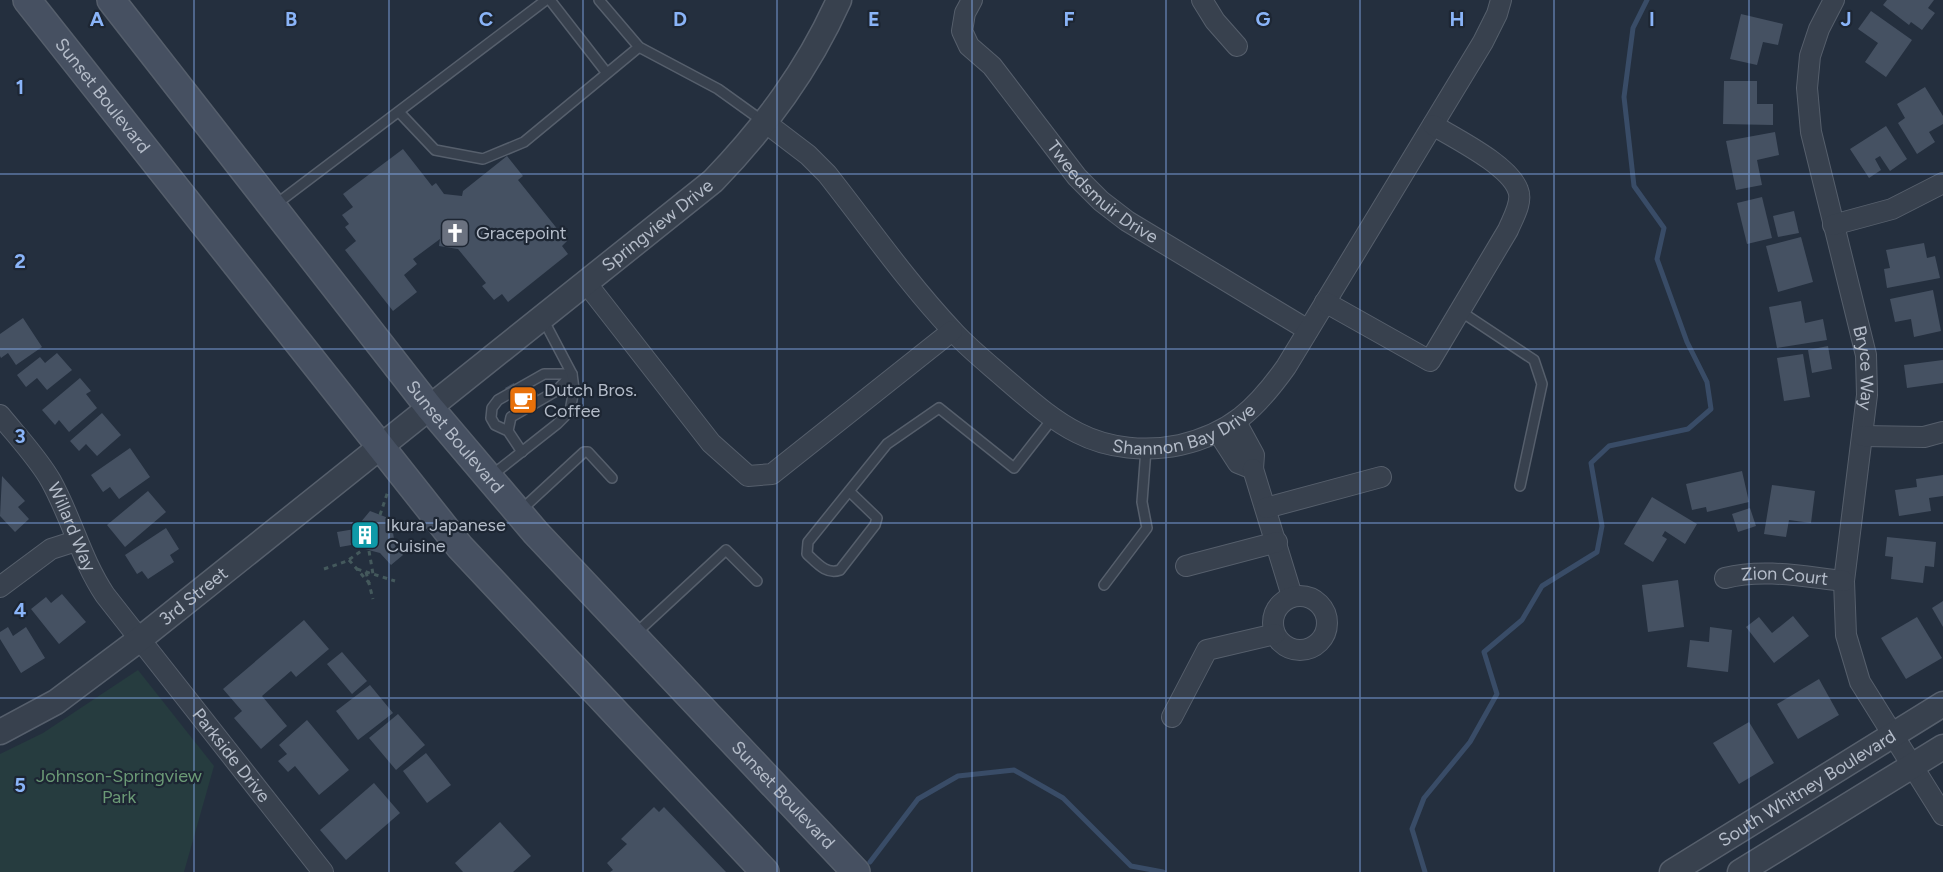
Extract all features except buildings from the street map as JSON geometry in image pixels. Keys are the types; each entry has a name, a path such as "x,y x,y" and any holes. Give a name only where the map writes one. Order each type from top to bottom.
{"main road":[{"name":"Sunset Boulevard","path":"27,0 379,447 492,582 765,872"},
{"name":"Sunset Boulevard","path":"111,0 429,407 519,512 856,872"}],"street":[{"name":"Springview Drive","path":"429,407 587,284 713,181 766,123 802,73 839,0"},
{"name":"Tweedsmuir Drive","path":"972,0 965,13 962,31 969,46 992,66 1077,177 1093,193 1127,221 1308,330"},
{"path":"1202,0 1215,21 1237,46"},
{"name":"Shannon Bay Drive","path":"766,123 808,155 827,174 952,331 1053,418 1079,434 1105,443 1146,449 1196,441 1236,422 1266,395 1483,42 1497,14 1501,0"},
{"name":"Bryce Way","path":"1834,0 1819,29 1810,56 1808,88 1812,132 1866,355 1867,395 1844,581 1844,608 1851,657 1860,682 1943,815"},
{"path":"1325,302 1430,361 1508,230 1518,208 1519,190 1506,172 1433,124"},
{"path":"1833,225 1892,209 1943,183"},
{"path":"587,284 711,443 748,476 772,474 952,331"},
{"name":"3rd Street","path":"0,732 56,702 140,639 429,407"},
{"name":"Willard Way","path":"0,415 50,479 66,511 88,570 140,639"},
{"path":"1236,422 1254,455 1253,469 1292,596"},
{"path":"1218,432 1238,463 1253,469"},
{"path":"1863,436 1902,438 1943,432"},
{"path":"1266,508 1381,477"},
{"path":"0,587 51,549 75,540"},
{"path":"1186,566 1277,542"},
{"name":"Zion Court","path":"1725,578 1746,573 1767,573 1844,581"},
{"path":"1303,595 1321,606 1326,615 1327,626 1323,636 1307,649 1296,650 1286,647 1275,634 1272,619 1276,609 1282,601 1292,596 1303,595"},
{"path":"1172,717 1207,650 1275,634"},
{"name":"Parkside Drive","path":"140,639 323,872"},
{"name":"South Whitney Boulevard","path":"1672,872 1943,704"},
{"name":"South Whitney Boulevard","path":"1740,872 1943,747"}],"lane":[{"path":"273,207 548,0 606,72"},
{"path":"599,0 639,47 718,89 766,123"},
{"path":"399,112 435,150 483,159 524,142 639,47"},
{"path":"1460,311 1534,360 1542,384 1520,486"},
{"path":"489,477 557,424 570,411 574,389 572,374 542,318"},
{"path":"522,452 508,431 495,425 491,418 492,408 498,400 544,374 572,374"},
{"path":"508,431 511,417 556,391 572,374"},
{"path":"849,491 877,518 875,525 840,570 833,573 827,571 807,554 808,543 849,491 887,444 939,408 1014,468 1053,418"},
{"path":"1104,585 1147,528 1142,502 1146,449"},
{"path":"519,512 584,452 588,452 612,478"},
{"path":"633,636 726,550 757,581"}],"path":[{"path":"380,515 389,485"},
{"path":"324,569 349,560 364,549"},
{"path":"369,551 373,574"},
{"path":"349,560 369,584"},
{"path":"357,569 395,581"},
{"path":"366,572 374,599"}],"green space":[{"name":"Johnson-Springview Park","path":"138,670 214,766 184,872 0,872 0,754 43,733"}],"waterway":[{"path":"1425,872 1412,829 1424,798 1470,742 1497,694 1484,652 1522,620 1542,586 1597,552 1602,526 1591,463 1609,446 1688,429 1711,409 1707,382 1687,342 1657,259 1664,228 1634,186 1624,97 1633,28 1647,0"},
{"path":"870,862 918,799 958,776 1014,770 1063,798 1131,866 1163,872"}],"place":[{"name":"Gracepoint","path":"455,233"},
{"name":"Dutch Bros. Coffee","path":"523,400"},
{"name":"Ikura Japanese Cuisine","path":"365,535"}]}
